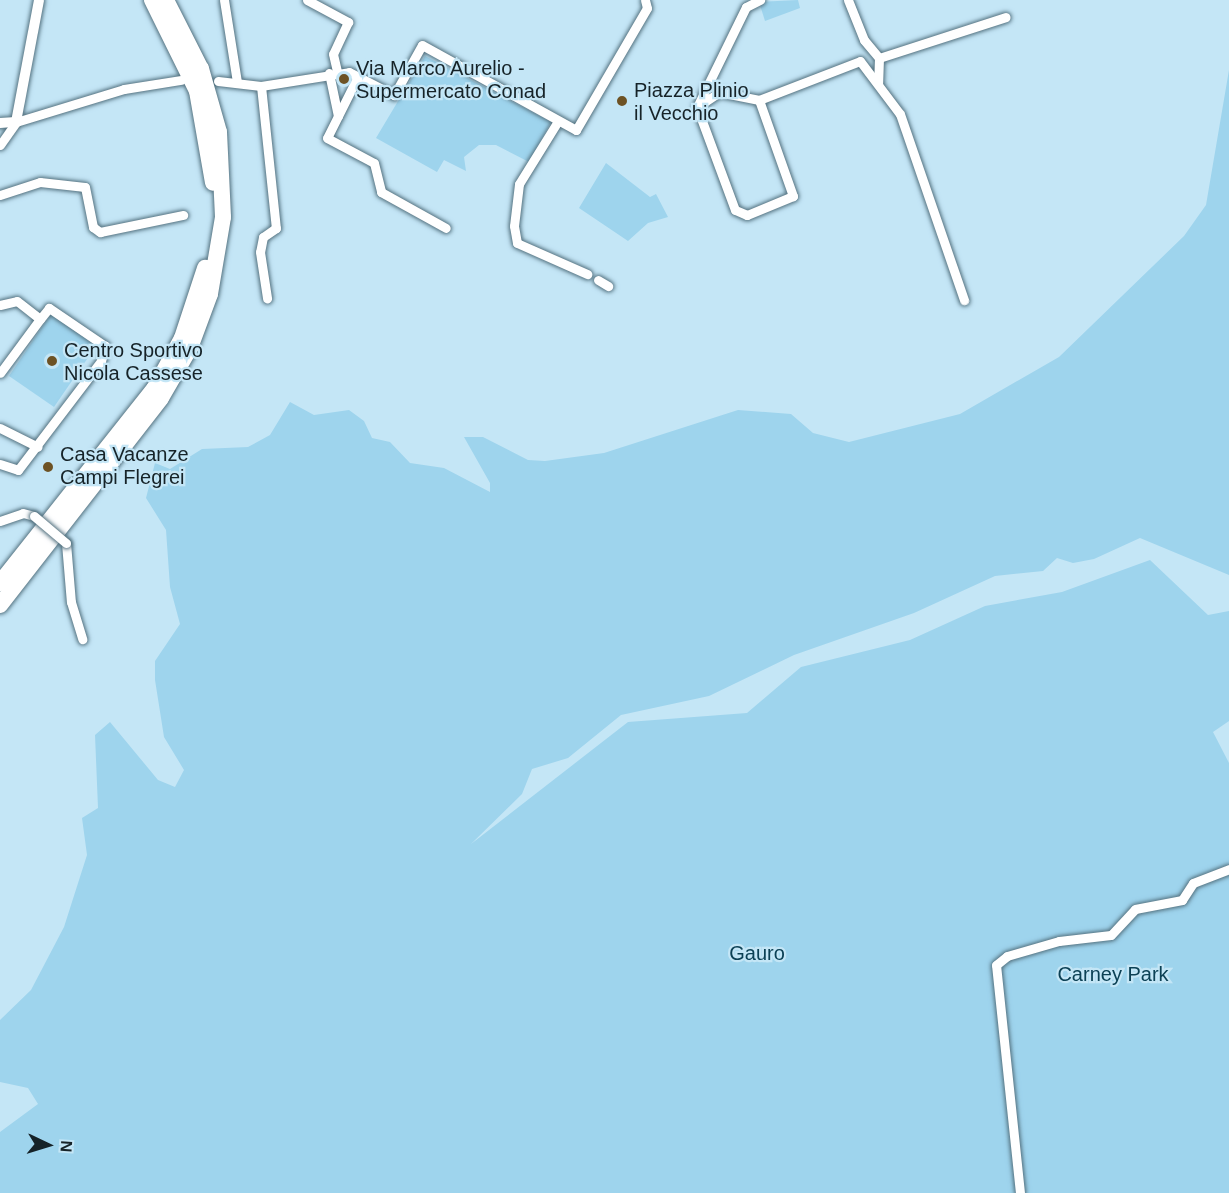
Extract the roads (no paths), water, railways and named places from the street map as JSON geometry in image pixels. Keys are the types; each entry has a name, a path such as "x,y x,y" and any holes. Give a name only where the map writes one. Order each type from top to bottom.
{"highway":[{"path":"0,583 154,389 182,338 201,285 212,214 209,144 191,75 152,0"},
{"path":"0,605 161,398 190,348 210,294 224,217 219,132 201,69 166,0"}],"street":[{"path":"0,145 16,123 39,0"},
{"path":"224,0 237,82"},
{"path":"307,0 348,22 333,54 338,116"},
{"path":"218,81 261,86 333,73 358,76 394,95 422,45 576,130 646,8 645,0"},
{"path":"759,100 793,196 747,216 735,210 697,107 746,7 760,0"},
{"path":"848,0 864,40 879,57 878,84"},
{"path":"879,57 1006,17"},
{"path":"864,40 861,61 900,114 964,300"},
{"path":"697,107 719,92 759,100 861,61"},
{"path":"358,76 327,138 374,163 381,192 446,228"},
{"path":"0,123 16,123 124,88 181,80"},
{"path":"261,86 276,228 263,237 260,252 267,298"},
{"path":"558,120 519,184 514,226 517,243 587,274"},
{"path":"0,195 40,182 85,186 93,227 100,232 183,216"},
{"path":"598,280 608,286"},
{"path":"0,305 16,301 40,319"},
{"path":"0,373 49,308 105,346 101,361 38,447 18,470 0,464"},
{"path":"0,428 38,447"},
{"path":"0,521 23,513 34,516 66,543 70,602 82,639"},
{"path":"1020,1193 996,965 1007,956 1059,941 1111,935 1135,909 1182,900 1193,883 1229,869"}],"place":[{"name":"Via Marco Aurelio - Supermercato Conad","path":"344,79"},
{"name":"Piazza Plinio il Vecchio","path":"622,101"},
{"name":"Centro Sportivo Nicola Cassese","path":"52,361"},
{"name":"Casa Vacanze Campi Flegrei","path":"48,467"}],"park label":[{"name":"Gauro","path":"757,953"},
{"name":"Carney Park","path":"1113,974"}]}
